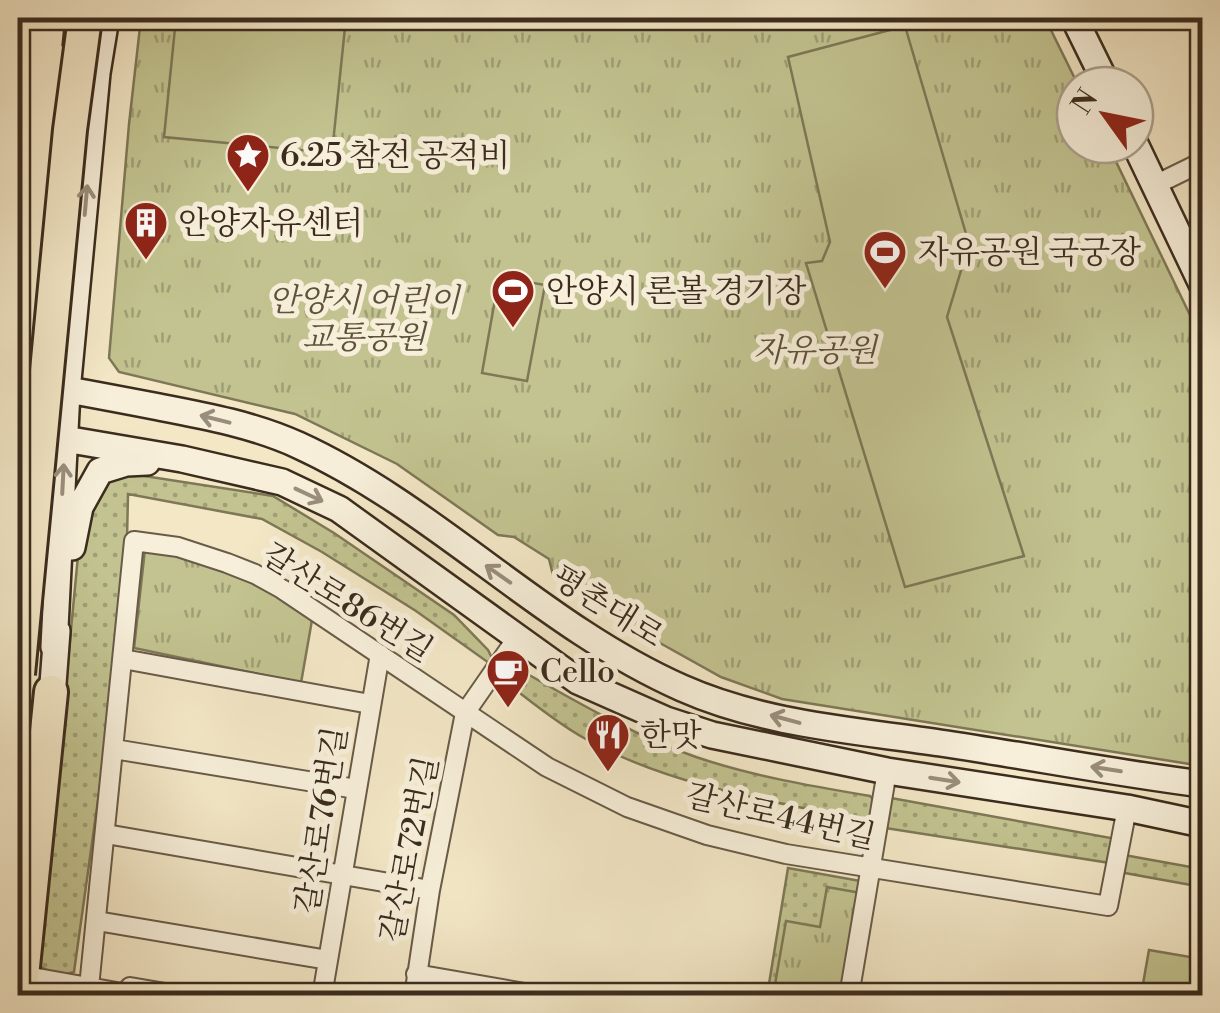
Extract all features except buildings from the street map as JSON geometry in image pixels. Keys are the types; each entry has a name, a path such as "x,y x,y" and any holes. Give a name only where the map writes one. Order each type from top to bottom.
{"highway":[{"path":"18,316 48,18"},
{"path":"18,674 82,18"},
{"path":"27,989 25,942 51,692"}],"street":[{"path":"35,18 37,130"},
{"path":"60,18 37,130 30,198 18,431 182,459 282,482 339,509 578,681 666,720 712,734 887,770 1127,808 1202,824"},
{"path":"37,130 82,18"},
{"path":"106,18 68,391 47,832 27,989 90,984 183,996"},
{"path":"1074,18 1096,65"},
{"path":"18,51 37,130"},
{"path":"1154,185 1202,162"},
{"path":"1145,165 1202,284"},
{"path":"30,198 78,289"},
{"name":"평촌대로","path":"20,381 220,419 296,444 390,498 604,647 696,693 810,726 1202,784"},
{"path":"54,647 80,507 100,471 126,463 182,459"},
{"name":"갈산로86번길","path":"90,984 134,540 178,547 255,574 465,713"},
{"path":"465,713 517,638"},
{"name":"갈산로76번길","path":"322,996 380,654"},
{"path":"122,659 370,704"},
{"name":"갈산로44번길","path":"465,713 548,768 626,807 706,834 786,854 1108,906 1127,808"},
{"name":"갈산로72번길","path":"414,996 430,890 465,713"},
{"path":"114,749 356,789"},
{"path":"850,996 887,770"},
{"path":"106,834 430,890"},
{"path":"96,921 328,960"},
{"path":"416,974 542,996"},
{"path":"90,984 139,996"}],"green space":[{"name":"자유공원","path":"141,18 1045,18 1068,65 1055,65 1055,165 1118,165 1202,340 1202,766 782,699 721,677 553,575 549,559 514,537 498,535 397,464 295,414 119,372 109,358"},
{"path":"176,18 346,18 332,153 164,137"},
{"name":"자유공원 국궁장","path":"905,26 969,244 947,317 1024,556 905,587 806,263 822,261 830,242 788,57"},
{"name":"안양시 론볼 경기장","path":"499,277 545,285 527,381 482,373"},
{"path":"125,473 273,496 454,615 492,658 489,663 416,611 262,519 128,494 127,540 104,757 74,972 59,976 39,966 83,503 103,477"},
{"path":"145,549 182,555 272,591 312,620 301,683 134,648"},
{"path":"509,667 626,728 696,757 760,775 870,796 875,801 869,821 723,790 617,755 561,724 496,675"},
{"path":"891,798 1111,838 1114,844 1110,863 879,827"},
{"path":"1124,855 1202,869 1202,887 1114,871"},
{"path":"788,868 866,882 846,995 767,996"},
{"path":"827,887 861,893 843,995 773,996 786,921 820,927"},
{"path":"1149,950 1202,959 1202,995 1141,995"}],"place":[{"name":"6.25 참전 공적비","path":"248,193"},
{"name":"안양자유센터","path":"146,261"},
{"name":"자유공원 국궁장","path":"885,290"},
{"name":"안양시 론볼 경기장","path":"513,329"},
{"name":"Cello","path":"508,709"},
{"name":"한맛","path":"608,773"}],"park label":[{"name":"안양시 어린이 교통공원","path":"364,318"}]}
